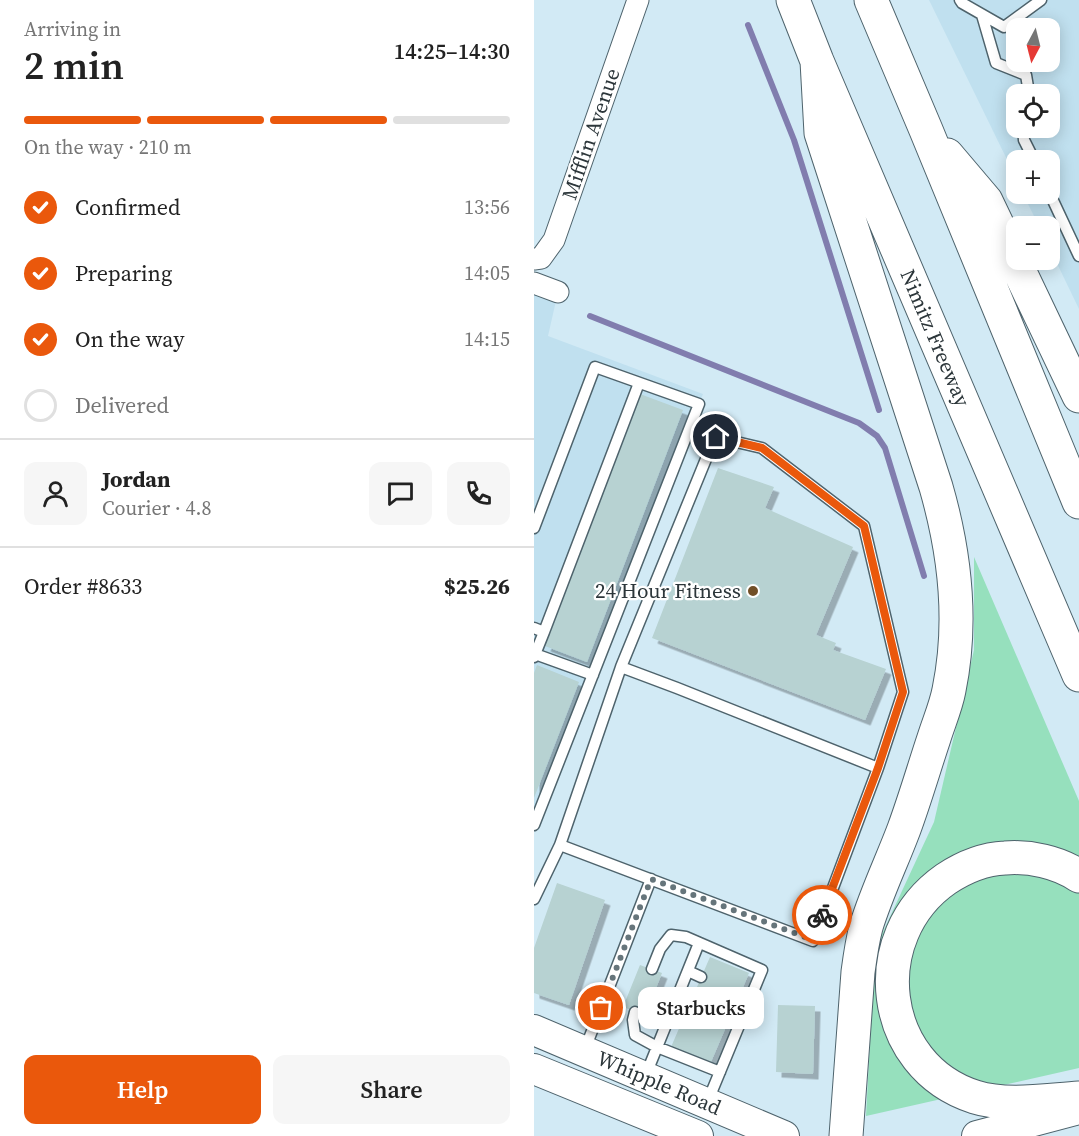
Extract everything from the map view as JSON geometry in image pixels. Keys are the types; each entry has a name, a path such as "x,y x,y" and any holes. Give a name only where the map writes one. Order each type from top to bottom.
{"highway":[{"name":"Nimitz Freeway","path":"793,0 1079,675"},
{"path":"871,0 1079,502"},
{"path":"817,61 820,133 939,497 951,545 956,603 956,632 949,692 904,827 867,925 862,946 858,972 846,1136"},
{"path":"926,130 986,201 1079,396"},
{"path":"1079,876 1054,864 1014,857 993,858 972,864 953,874 919,903 907,921 893,962 891,982 899,1023 908,1042 935,1075 954,1088 975,1097 996,1101 1079,1098"}],"main road":[{"name":"Whipple Road","path":"534,1030 784,1136"},
{"name":"Whipple Road","path":"534,1069 698,1136"},
{"path":"976,1136 1079,1109"}],"street":[{"name":"Mifflin Avenue","path":"534,259 541,258 554,240 638,0"},
{"path":"534,283 558,292"}],"lane":[{"path":"960,0 1004,27 1041,0"},
{"path":"982,15 996,63 1026,75 1028,84"},
{"path":"1055,204 1079,256"},
{"path":"534,528 595,367 699,404 534,825"},
{"path":"593,675 535,656 539,630 639,382"},
{"path":"534,899 560,845 621,668 716,437 762,448 864,526 903,692 878,768 813,940 560,845"},
{"path":"621,668 878,768"},
{"path":"584,1051 651,879"},
{"path":"652,969 660,949 671,935 686,937 762,970 746,995 733,1024 730,1048 707,1103"},
{"path":"645,1077 699,943"},
{"path":"688,971 701,977"},
{"path":"676,1002 688,1007"},
{"path":"635,1012 633,1020 635,1035 657,1047 720,1072"},
{"path":"667,1024 679,1029"},
{"path":"719,1044 730,1048"}],"shaded area":[{"path":"929,0 1079,0 1079,309 1060,270 1060,216 1034,216 1028,204 1060,204 1060,150 1006,150 1006,158"},
{"path":"534,283 558,292 548,336 703,394 534,829"}],"green space":[{"path":"974,557 1079,801 1079,1068 866,1116 875,949 934,822 974,650"}],"building":[{"path":"640,394 683,410 587,662 545,646"},
{"name":"24 Hour Fitness","path":"718,468 774,487 765,508 853,547 816,635 836,643 833,650 886,669 865,720 652,638"},
{"path":"537,665 579,682 534,798 534,673"},
{"path":"557,883 605,900 569,1005 534,993 534,948"},
{"path":"710,957 749,973 710,1064 671,1047"},
{"path":"640,965 662,973 645,1015 623,1007"},
{"path":"778,1005 815,1006 813,1074 776,1072"}],"waterway":[{"path":"748,25 794,140 879,410"},
{"path":"590,316 859,423 877,436 885,448 924,576"}],"way so far":[{"path":"601,1008 651,879 813,940 822,915"}],"place":[{"name":"24 Hour Fitness","path":"753,591"},
{"name":"Starbucks","path":"601,1008"}],"route":[{"path":"716,437 762,448 864,526 903,692 878,768 822,915"}]}
